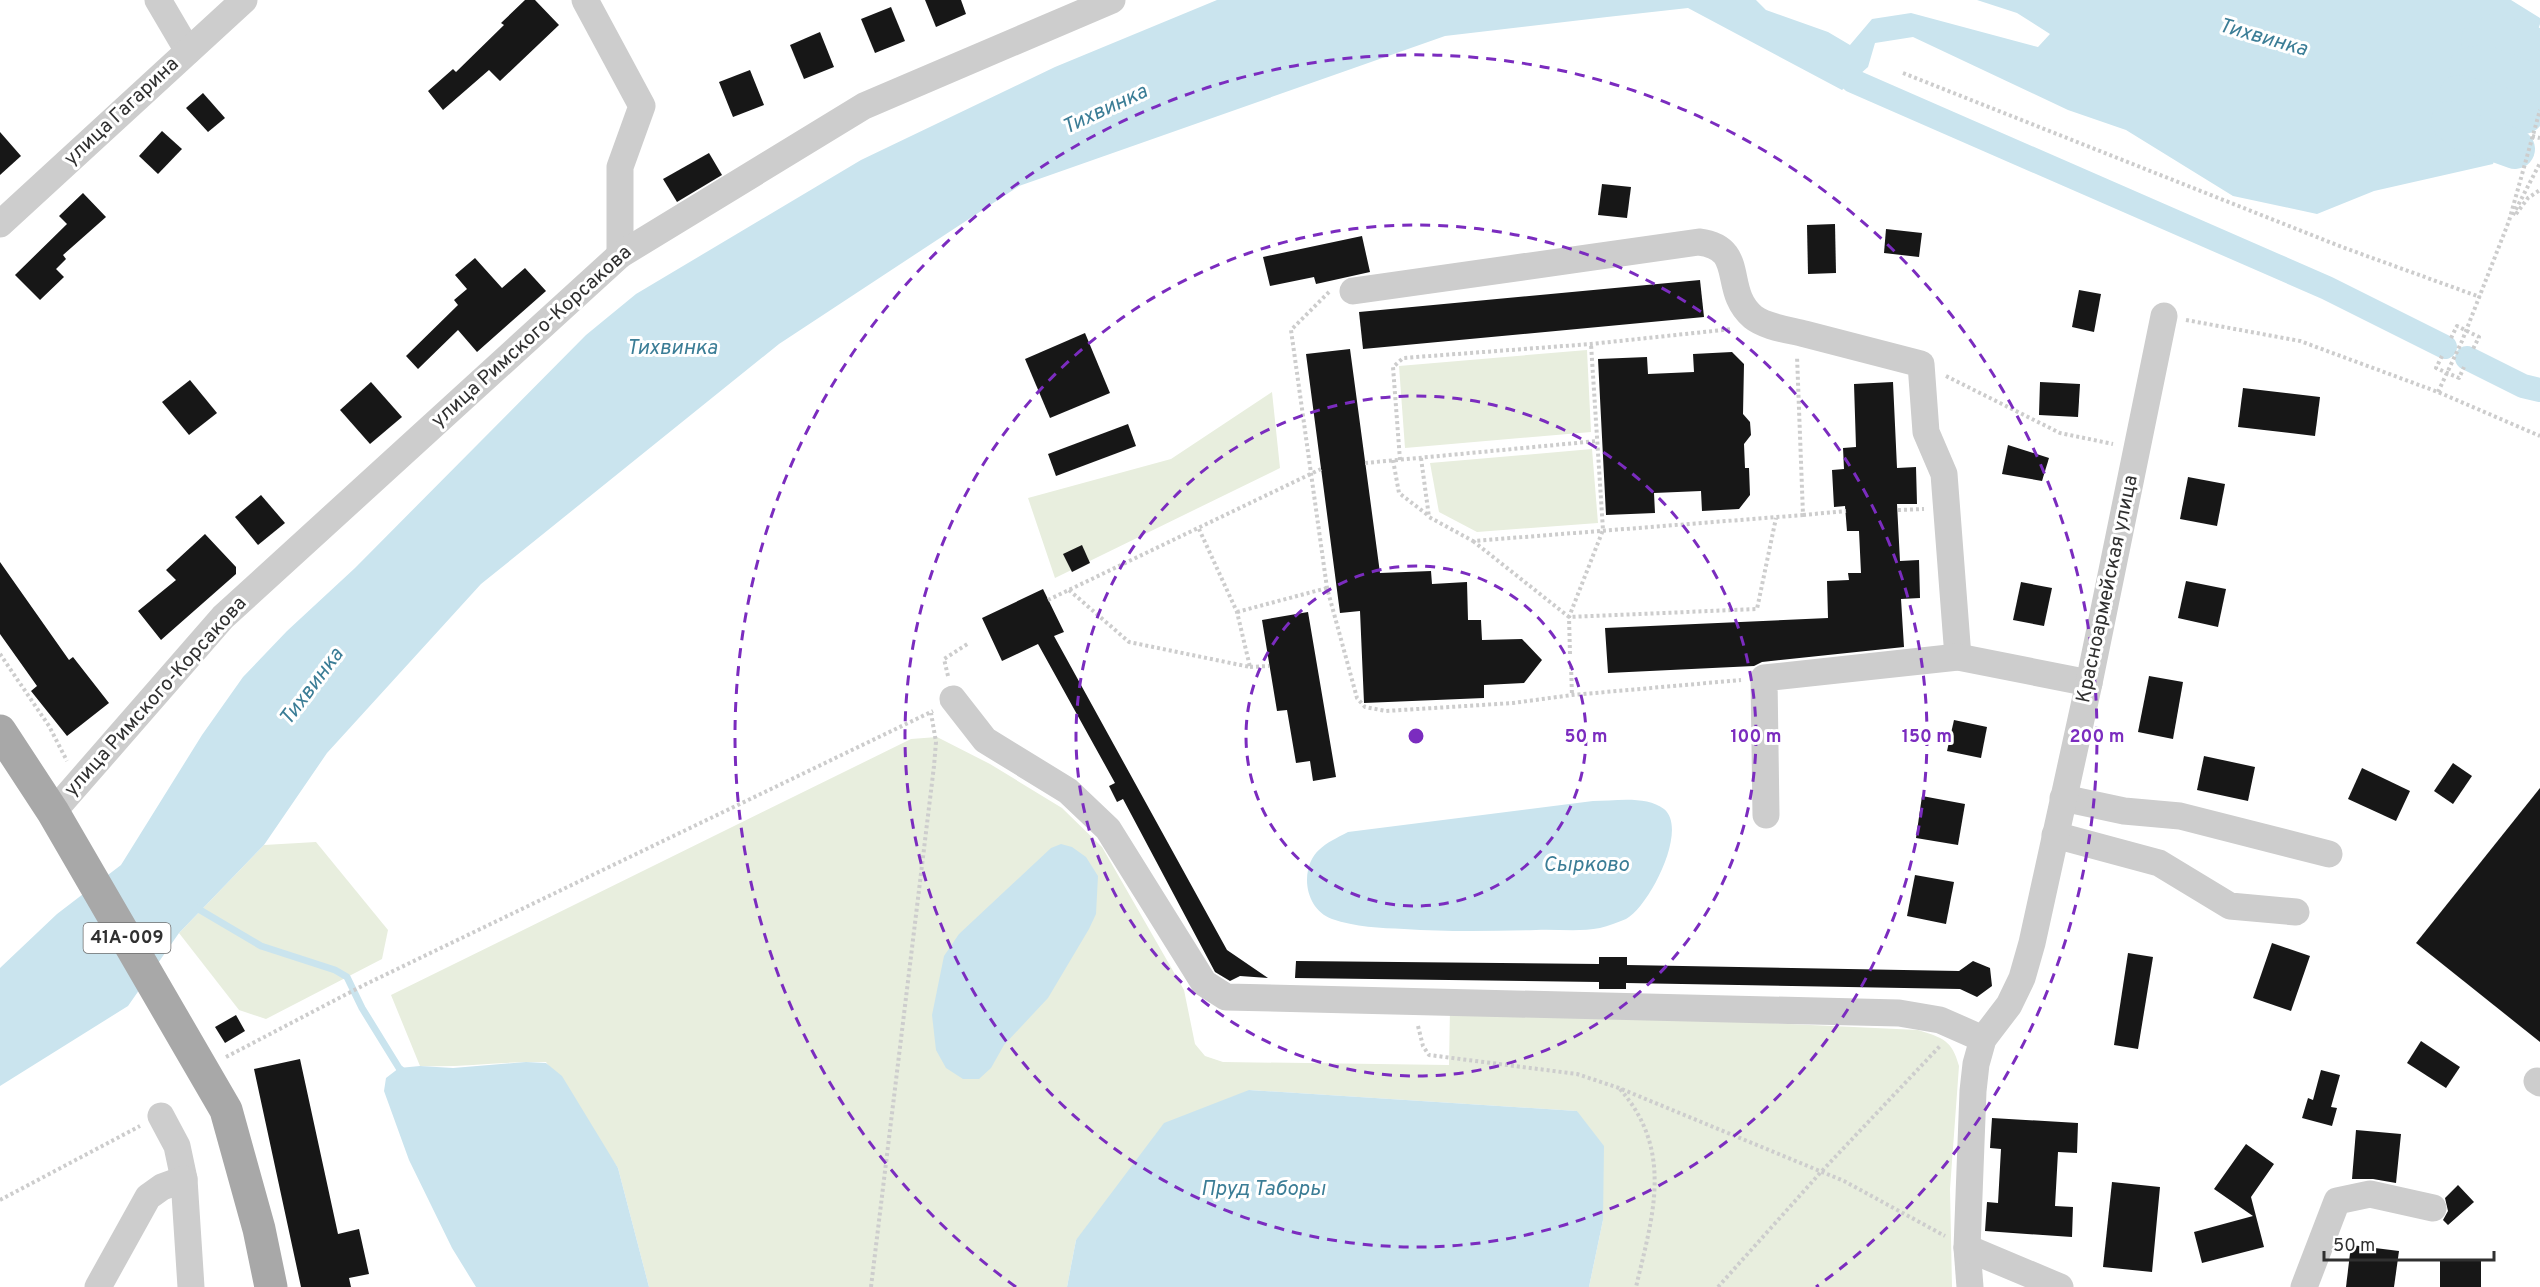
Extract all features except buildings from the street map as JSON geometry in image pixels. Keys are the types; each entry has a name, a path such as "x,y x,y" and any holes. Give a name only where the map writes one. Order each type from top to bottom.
{"main road":[{"name":"41А-009","path":"0,731 53,812 226,1110 259,1229 271,1287"}],"street":[{"path":"158,0 188,51"},
{"name":"улица Гагарина","path":"2,219 243,0"},
{"path":"585,0 642,106 620,167 620,255"},
{"name":"улица Римского-Корсакова","path":"53,812 223,617 620,255 864,106 1112,0"},
{"path":"1341,291 1699,242 1715,244 1727,254 1738,299 1754,317 1796,331 1921,364 1926,432 1944,474 1958,657"},
{"name":"Красноармейская улица","path":"1970,1287 1967,1248 1972,1090 1976,1064 1983,1039 2009,1005 2022,978 2089,683 2164,316"},
{"path":"1766,815 1764,678 1958,657 2089,683"},
{"path":"942,705 985,740 1068,791 1108,829 1204,983 1226,997 1899,1013 1940,1020 1983,1039"},
{"path":"2063,798 2124,812 2180,816 2329,854"},
{"path":"2055,835 2159,863 2230,906 2296,912"},
{"path":"161,1116 177,1146 184,1179 191,1287"},
{"path":"98,1287 148,1197 162,1187 184,1179"},
{"path":"2304,1287 2337,1200 2370,1194 2433,1208"},
{"path":"1967,1248 2060,1287"}],"path":[{"path":"1902,72 2342,247 2480,297"},
{"path":"2439,392 2462,341 2509,221 2540,110"},
{"path":"2532,136 2540,138"},
{"path":"2509,221 2538,171 2540,163"},
{"path":"2509,221 2529,198 2540,190"},
{"path":"1341,291 1291,330 1327,588 1357,698 1365,707 1386,711 1513,703 1572,695 1764,678"},
{"path":"1400,460 1393,367 1403,358 1727,331 1744,326 1754,317"},
{"path":"2197,322 2300,340 2439,392 2540,436"},
{"path":"2451,338 2457,326 2479,337 2473,349"},
{"path":"1796,331 1803,515"},
{"path":"1570,654 1569,617 1603,530 1591,344"},
{"path":"2442,356 2436,368 2459,378 2464,367"},
{"path":"1921,364 2060,433 2137,448"},
{"path":"1365,463 1598,441"},
{"path":"1421,458 1429,516"},
{"path":"1393,460 1399,493 1429,516 1473,541 1569,617 1757,609 1776,518"},
{"path":"1048,600 1321,469"},
{"path":"1473,541 1846,511"},
{"path":"1199,529 1237,612 1250,667"},
{"path":"1237,612 1327,588"},
{"path":"1069,590 1129,642 1250,667 1269,666"},
{"path":"944,659 969,643"},
{"path":"0,654 49,726 66,760 75,785"},
{"path":"1571,666 1572,695"},
{"path":"226,1057 364,985 942,705"},
{"path":"871,1287 942,705"},
{"path":"1412,1000 1423,1046 1430,1055 1577,1074 1619,1088 1844,1181 1967,1248"},
{"path":"1718,1287 1821,1172 1957,1028"},
{"path":"1619,1088 1642,1118 1652,1146 1656,1190 1636,1287"},
{"path":"0,1200 161,1116"}],"green space":[{"path":"1587,350 1591,432 1405,448 1399,366"},
{"path":"1272,392 1280,468 1055,578 1028,498 1171,459"},
{"path":"1592,449 1598,523 1477,532 1439,512 1430,463"},
{"path":"937,737 990,764 1062,808 1102,847 1184,990 1195,1044 1205,1056 1223,1062 1449,1065 1450,1008 1918,1030 1940,1038 1950,1045 1959,1066 1950,1189 1952,1287 1589,1287 1603,1220 1577,1111 1250,1090 1076,1240 1067,1287 649,1287 618,1168 546,1062 420,1066 391,995 911,739"},
{"path":"316,842 388,930 382,959 266,1019 239,1010 179,933 264,845"}],"water":[{"name":"Тихвинка","path":"1217,0 1756,0 1766,10 1828,32 1850,45 1872,19 1911,13 2038,47 2050,34 2017,13 1977,0 2511,0 2540,18 2540,24 2493,164 2374,191 2317,214 2233,196 2126,130 2068,110 1913,37 1875,43 1868,67 1842,90 1688,8 1445,36 1019,186 779,344 481,584 327,753 264,845 179,933 128,1006 0,1086 0,968 57,914 121,865 202,735 243,677 287,631 355,568 586,335 636,294 861,160 1055,67"},
{"name":"Сырково","path":"1639,800 1657,805 1664,809 1670,819 1672,833 1663,867 1645,900 1626,919 1600,928 1470,931 1368,927 1341,922 1326,916 1317,909 1309,892 1308,870 1314,855 1325,845 1348,832 1593,801"},
{"path":"1061,844 1072,847 1086,857 1098,876 1096,914 1048,998 1004,1045 991,1068 979,1079 963,1079 946,1068 936,1050 932,1015 944,956 959,934 1051,848"},
{"path":"526,1062 546,1063 562,1076 618,1168 649,1287 476,1287 452,1248 409,1160 384,1091 386,1078 399,1068 420,1066 453,1068"},
{"name":"Пруд Таборы","path":"1249,1090 1577,1111 1604,1146 1603,1220 1589,1287 1067,1287 1076,1240 1164,1123"}],"waterway":[{"name":"Тихвинка","path":"2481,40 2495,34 2540,49"},
{"name":"Тихвинка","path":"2469,67 2484,65 2535,84"},
{"path":"1853,81 2327,288 2445,347"},
{"name":"Тихвинка","path":"2459,95 2524,114"},
{"name":"Тихвинка","path":"2451,121 2462,130 2515,149"},
{"path":"2467,358 2523,386 2540,390"},
{"path":"195,907 261,946 335,970 347,977 362,1008 399,1068 404,1072"}]}
